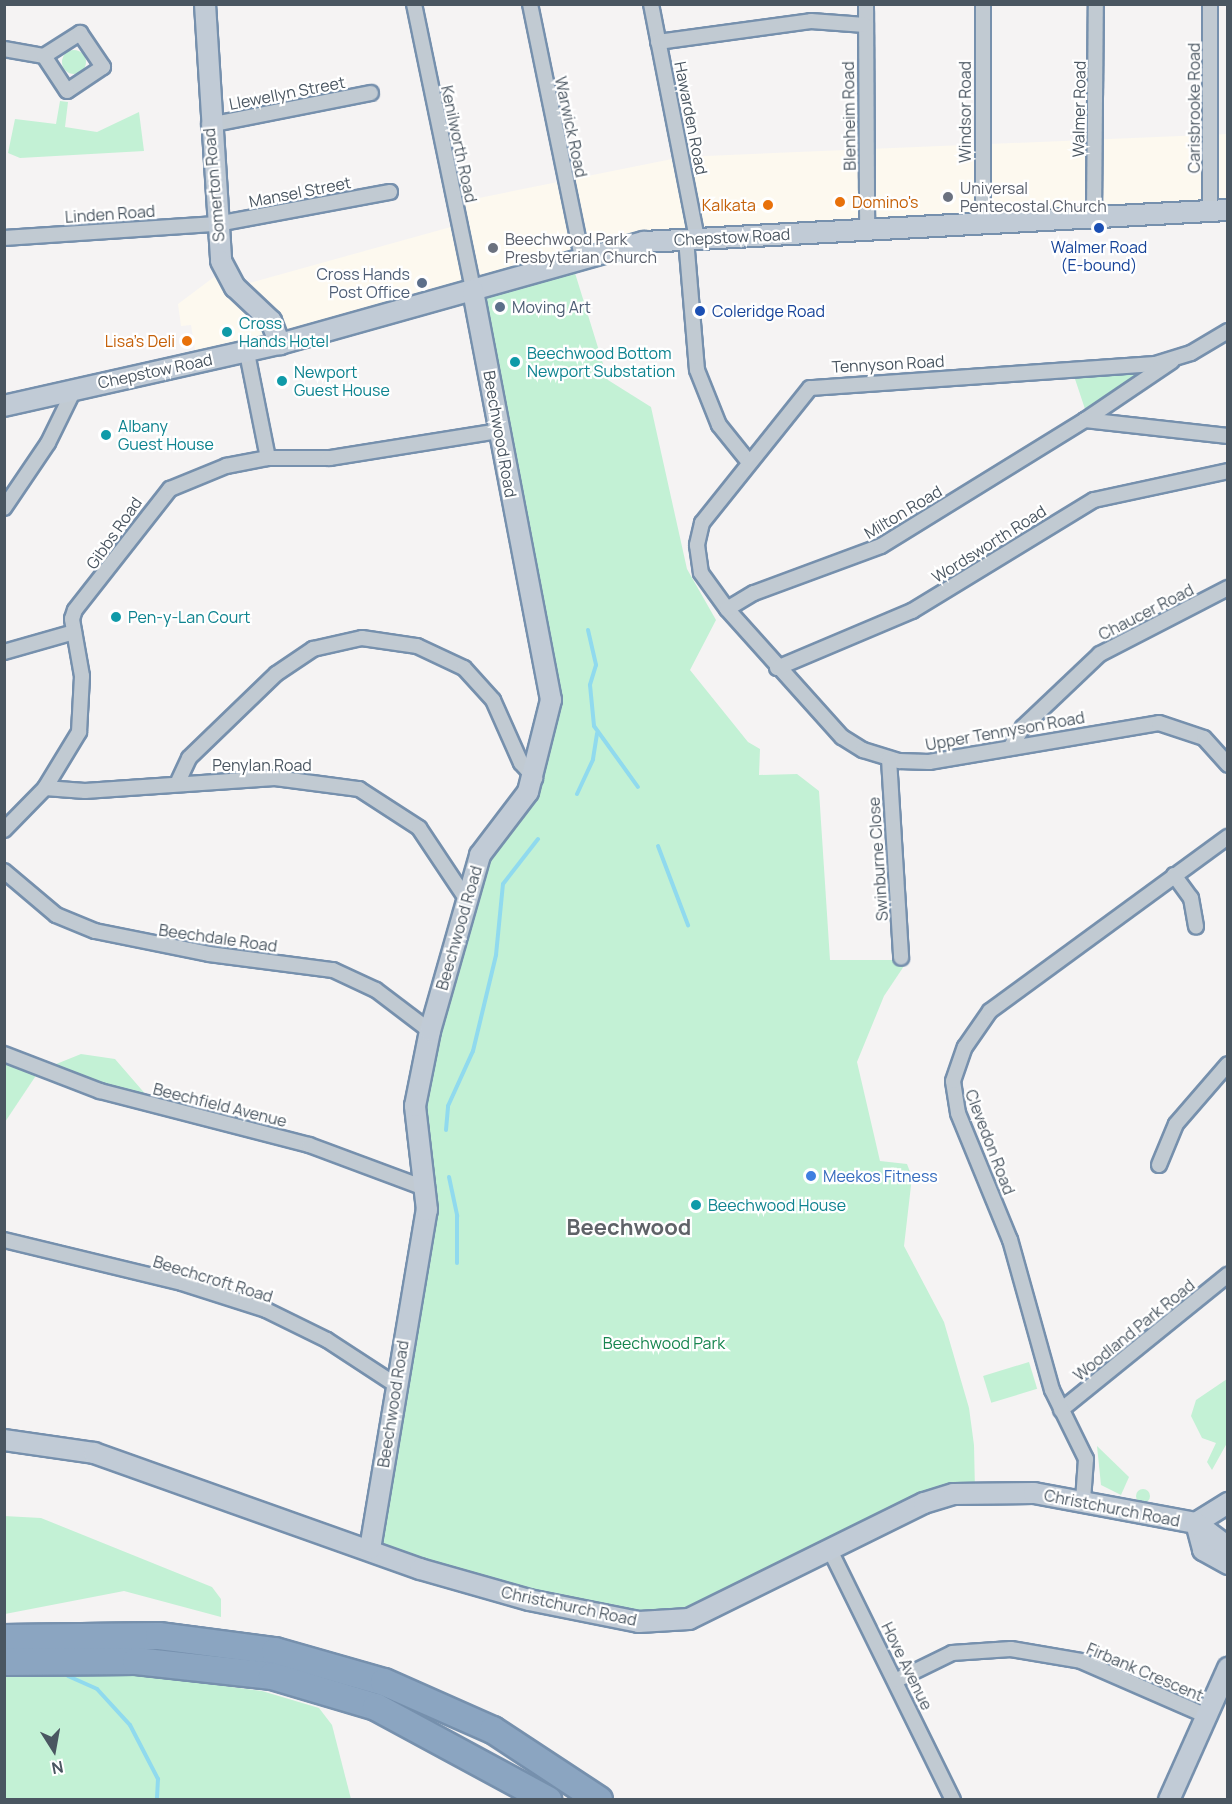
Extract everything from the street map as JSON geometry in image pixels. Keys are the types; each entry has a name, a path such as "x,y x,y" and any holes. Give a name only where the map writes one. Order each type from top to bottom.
{"highway":[{"path":"4,1638 159,1636 275,1651 384,1682 493,1730 599,1800"},
{"path":"4,1662 136,1660 272,1676 376,1707 465,1750 548,1800"}],"street":[{"name":"Somerton Road","path":"205,4 209,125 220,261 235,287 271,321 280,344"},
{"name":"Kenilworth Road","path":"414,4 473,290"},
{"name":"Warwick Road","path":"530,4 582,257"},
{"name":"Hawarden Road","path":"651,4 692,239"},
{"name":"Blenheim Road","path":"866,4 867,227"},
{"name":"Windsor Road","path":"982,220 983,4"},
{"name":"Walmer Road","path":"1094,214 1096,4"},
{"name":"Carisbrooke Road","path":"1210,4 1219,210"},
{"path":"658,42 811,21 865,25"},
{"path":"4,49 44,56 80,33 103,68 67,91 44,56"},
{"name":"Llewellyn Street","path":"209,125 371,93"},
{"name":"Mansel Street","path":"217,224 390,192"},
{"name":"Chepstow Road","path":"4,406 75,388 280,344 582,257 692,239 982,220 1219,210"},
{"name":"Linden Road","path":"4,238 217,224"},
{"path":"692,239 697,370 725,435 748,461"},
{"name":"Beechwood Road","path":"370,1549 427,1189 415,1139 415,1106 430,1031 465,897 480,855 520,805 535,778 551,700 473,290"},
{"name":"Tennyson Road","path":"727,609 701,573 698,540 702,523 796,400 819,385 1173,360 1227,331"},
{"path":"247,352 268,458"},
{"name":"Milton Road","path":"727,609 754,593 881,546 1085,420 1173,360"},
{"path":"4,508 48,443 75,388"},
{"path":"1085,420 1225,432"},
{"name":"Gibbs Road","path":"4,830 45,788 79,732 82,676 74,632 75,610 170,489 226,466 268,458 330,458 499,431"},
{"name":"Wordsworth Road","path":"777,668 903,615 1094,500 1227,471"},
{"name":"Chaucer Road","path":"1010,748 1023,726 1100,654 1227,588"},
{"name":"Upper Tennyson Road","path":"727,609 777,668 842,737 889,759 929,762 1159,723 1204,738 1227,765"},
{"path":"4,652 74,632"},
{"path":"177,784 189,758 276,674 314,649 362,638 417,646 464,668 493,700 521,763 535,778"},
{"name":"Swinburne Close","path":"889,759 901,958"},
{"name":"Penylan Road","path":"45,788 85,791 275,778 359,789 419,828 465,897"},
{"name":"Clevedon Road","path":"1083,1500 1086,1459 1061,1410 1010,1240 958,1113 953,1081 965,1047 990,1011 1227,837"},
{"name":"Beechdale Road","path":"4,871 49,911 95,931 209,954 333,970 376,990 430,1031"},
{"path":"1174,875 1191,898 1196,927"},
{"name":"Beechfield Avenue","path":"4,1054 100,1091 299,1142 427,1189"},
{"path":"1159,1165 1176,1124 1227,1065"},
{"name":"Beechcroft Road","path":"4,1240 266,1310 327,1340 396,1385"},
{"name":"Woodland Park Road","path":"1061,1410 1227,1275"},
{"name":"Christchurch Road","path":"4,1440 94,1453 204,1496 529,1600 666,1623 721,1604 829,1548 954,1494 995,1490 1083,1500 1162,1521 1197,1523 1227,1503"},
{"path":"1197,1523 1227,1547"},
{"path":"1197,1523 1203,1550 1227,1564"},
{"name":"Hove Avenue","path":"829,1548 897,1680 952,1800"},
{"name":"Firbank Crescent","path":"897,1680 952,1653 1011,1648 1082,1661 1207,1716"},
{"path":"1170,1800 1227,1668"}],"shaded area":[{"path":"1227,134 1227,210 686,239 197,362 191,325 181,326 178,304 214,277 235,287 458,225 454,203 682,157"}],"green space":[{"path":"69,50 79,50 86,57 86,67 79,74 69,74 62,67 62,57"},
{"path":"60,101 68,102 65,127 97,132 139,112 144,151 20,158 8,153 15,119 56,124"},
{"name":"Beechwood Park","path":"571,260 608,380 651,407 687,569 716,620 690,670 748,742 760,749 759,775 797,774 819,791 830,960 908,960 884,996 857,1062 880,1161 907,1164 912,1177 904,1246 944,1322 969,1408 974,1445 975,1491 721,1604 639,1622 370,1549 424,1232 415,1139 465,897 520,805 549,728 473,290"},
{"path":"1155,364 1088,418 1072,370"},
{"path":"4,1054 39,1071 5,1122"},
{"path":"81,1054 115,1059 154,1104 39,1071"},
{"path":"1029,1362 1037,1389 991,1403 983,1376"},
{"path":"1227,1379 1227,1443 1212,1470 1207,1462 1216,1443 1202,1438 1191,1416 1196,1400"},
{"path":"1097,1446 1129,1477 1121,1495 1101,1485"},
{"path":"1143,1489 1148,1491 1150,1496 1148,1501 1143,1503 1138,1501 1136,1496 1138,1491"},
{"path":"4,1516 41,1518 212,1587 221,1599 221,1617 124,1591 5,1614"},
{"path":"97,1669 262,1691 319,1708 332,1725 351,1799 5,1799 4,1674"}],"waterway":[{"path":"588,630 596,665 590,685 594,726 638,787"},
{"path":"577,794 593,759 597,733"},
{"path":"446,1130 448,1106 473,1051 496,955 503,884 538,839"},
{"path":"658,846 688,925"},
{"path":"449,1177 457,1216 457,1263"},
{"path":"68,1676 97,1689 130,1725 158,1779 157,1800"}],"place":[{"name":"Universal Pentecostal Church","path":"948,197"},
{"name":"Domino's","path":"840,202"},
{"name":"Kalkata","path":"768,205"},
{"name":"Walmer Road (E-bound)","path":"1099,228"},
{"name":"Beechwood Park Presbyterian Church","path":"493,248"},
{"name":"Cross Hands Post Office","path":"422,283"},
{"name":"Moving Art","path":"500,307"},
{"name":"Coleridge Road","path":"700,311"},
{"name":"Cross Hands Hotel","path":"227,332"},
{"name":"Lisa's Deli","path":"187,341"},
{"name":"Beechwood Bottom Newport Substation","path":"515,362"},
{"name":"Newport Guest House","path":"282,381"},
{"name":"Albany Guest House","path":"106,435"},
{"name":"Pen-y-Lan Court","path":"116,617"},
{"name":"Meekos Fitness","path":"811,1176"},
{"name":"Beechwood House","path":"696,1205"}],"district":[{"name":"Beechwood","path":"629,1228"}]}
